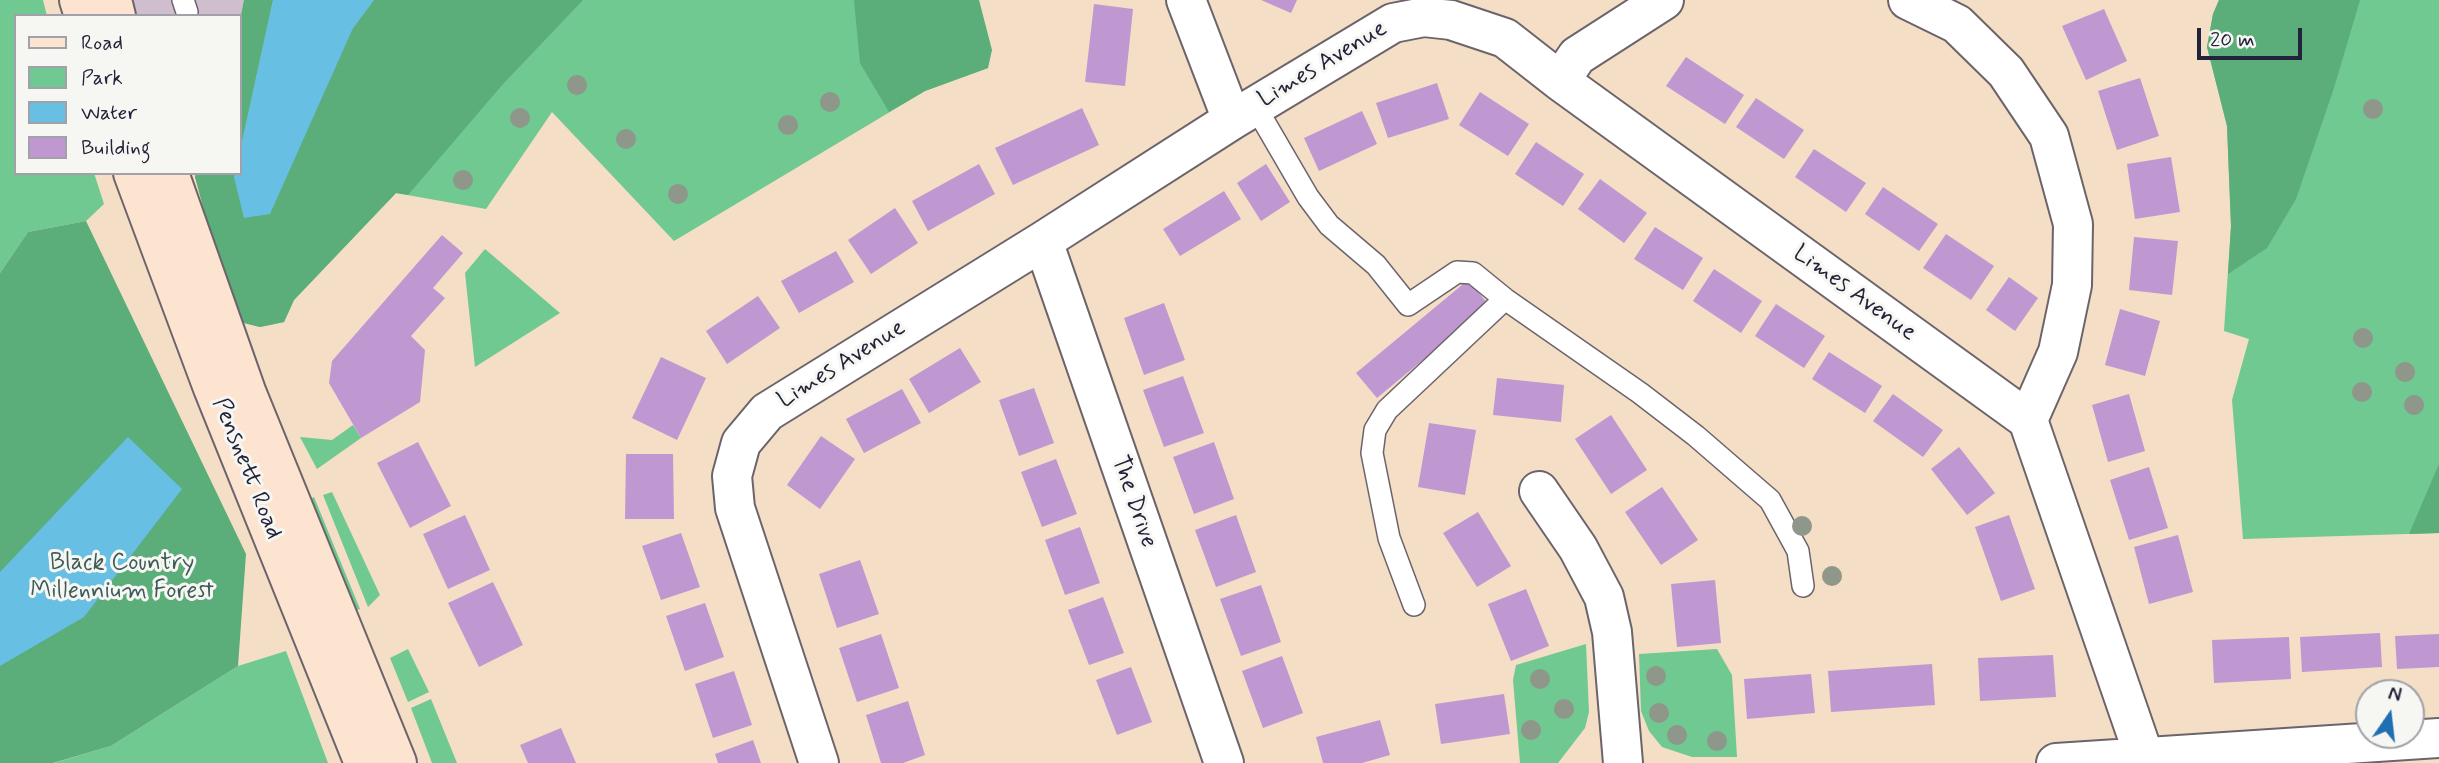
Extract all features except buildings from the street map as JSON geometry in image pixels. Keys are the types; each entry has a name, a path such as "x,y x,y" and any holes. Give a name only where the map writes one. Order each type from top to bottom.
{"main road":[{"name":"Pensnett Road","path":"134,175 213,388 364,763"},
{"name":"Pensnett Road","path":"170,175 247,394 397,763"}],"street":[{"path":"1186,0 1243,113"},
{"path":"1560,81 1577,56 1664,0"},
{"path":"1908,0 1964,12 2049,136 2073,223 2073,285 2058,352 2028,420 2144,755"},
{"name":"Limes Avenue","path":"819,763 735,508 732,476 741,443 767,412 1043,242 1243,113 1393,23 1424,17 1451,20 1505,38 1560,81 2028,420"},
{"name":"The Drive","path":"1043,242 1224,763"},
{"path":"1539,491 1578,548 1604,597 1612,632 1623,763"},
{"path":"2056,763 2144,755 2439,738"}],"lane":[{"path":"1243,113 1329,226 1376,265 1408,305 1457,272 1473,273 1505,299 1640,393 1696,436 1770,500 1798,551 1803,586"},
{"path":"1414,605 1389,538 1372,453 1375,430 1387,410 1505,299"}],"shaded area":[{"path":"93,0 244,0 241,14 96,14"}],"green space":[{"path":"0,0 43,0 46,14 14,14 14,175 95,175 104,204 86,221 28,232 0,273"},
{"path":"244,0 979,0 988,68 925,91 674,241 552,112 486,209 396,193 294,300 284,322 260,327 244,323 195,177 242,175 241,14"},
{"path":"244,0 273,0 242,142 242,14"},
{"path":"374,0 583,0 503,84 408,195 396,193 294,300 284,322 260,327 244,323 231,313 196,175 235,175 244,218 353,28"},
{"path":"854,0 979,0 992,50 988,68 925,91 889,112 860,63"},
{"path":"2219,0 2439,0 2439,533 2243,539 2232,400 2249,339 2224,331 2231,226 2227,126 2207,47 2213,14"},
{"path":"2219,0 2360,0 2334,88 2296,199 2267,248 2228,274 2231,226 2227,126 2207,47 2213,14"},
{"name":"Black Country Millennium Forest","path":"86,221 246,554 238,666 111,746 53,763 0,763 0,273 28,232"},
{"path":"485,249 560,313 475,367 465,273"},
{"path":"353,425 361,438 317,469 300,437 332,440"},
{"path":"2439,464 2439,533 2409,534"},
{"path":"332,492 380,595 368,607 323,495"},
{"path":"314,497 360,609 347,613 302,503"},
{"path":"1586,644 1589,712 1585,728 1558,763 1520,763 1513,680 1516,665"},
{"path":"408,649 429,692 408,702 390,658"},
{"path":"1717,649 1732,675 1737,757 1692,757 1662,747 1649,731 1641,711 1639,654"},
{"path":"286,651 328,763 54,763 111,746 238,666"},
{"path":"431,699 457,763 432,763 411,708"}],"water":[{"path":"273,0 374,0 353,28 270,214 244,218 234,177 242,175 242,142"},
{"path":"128,437 182,489 84,617 0,666 0,572"}]}
